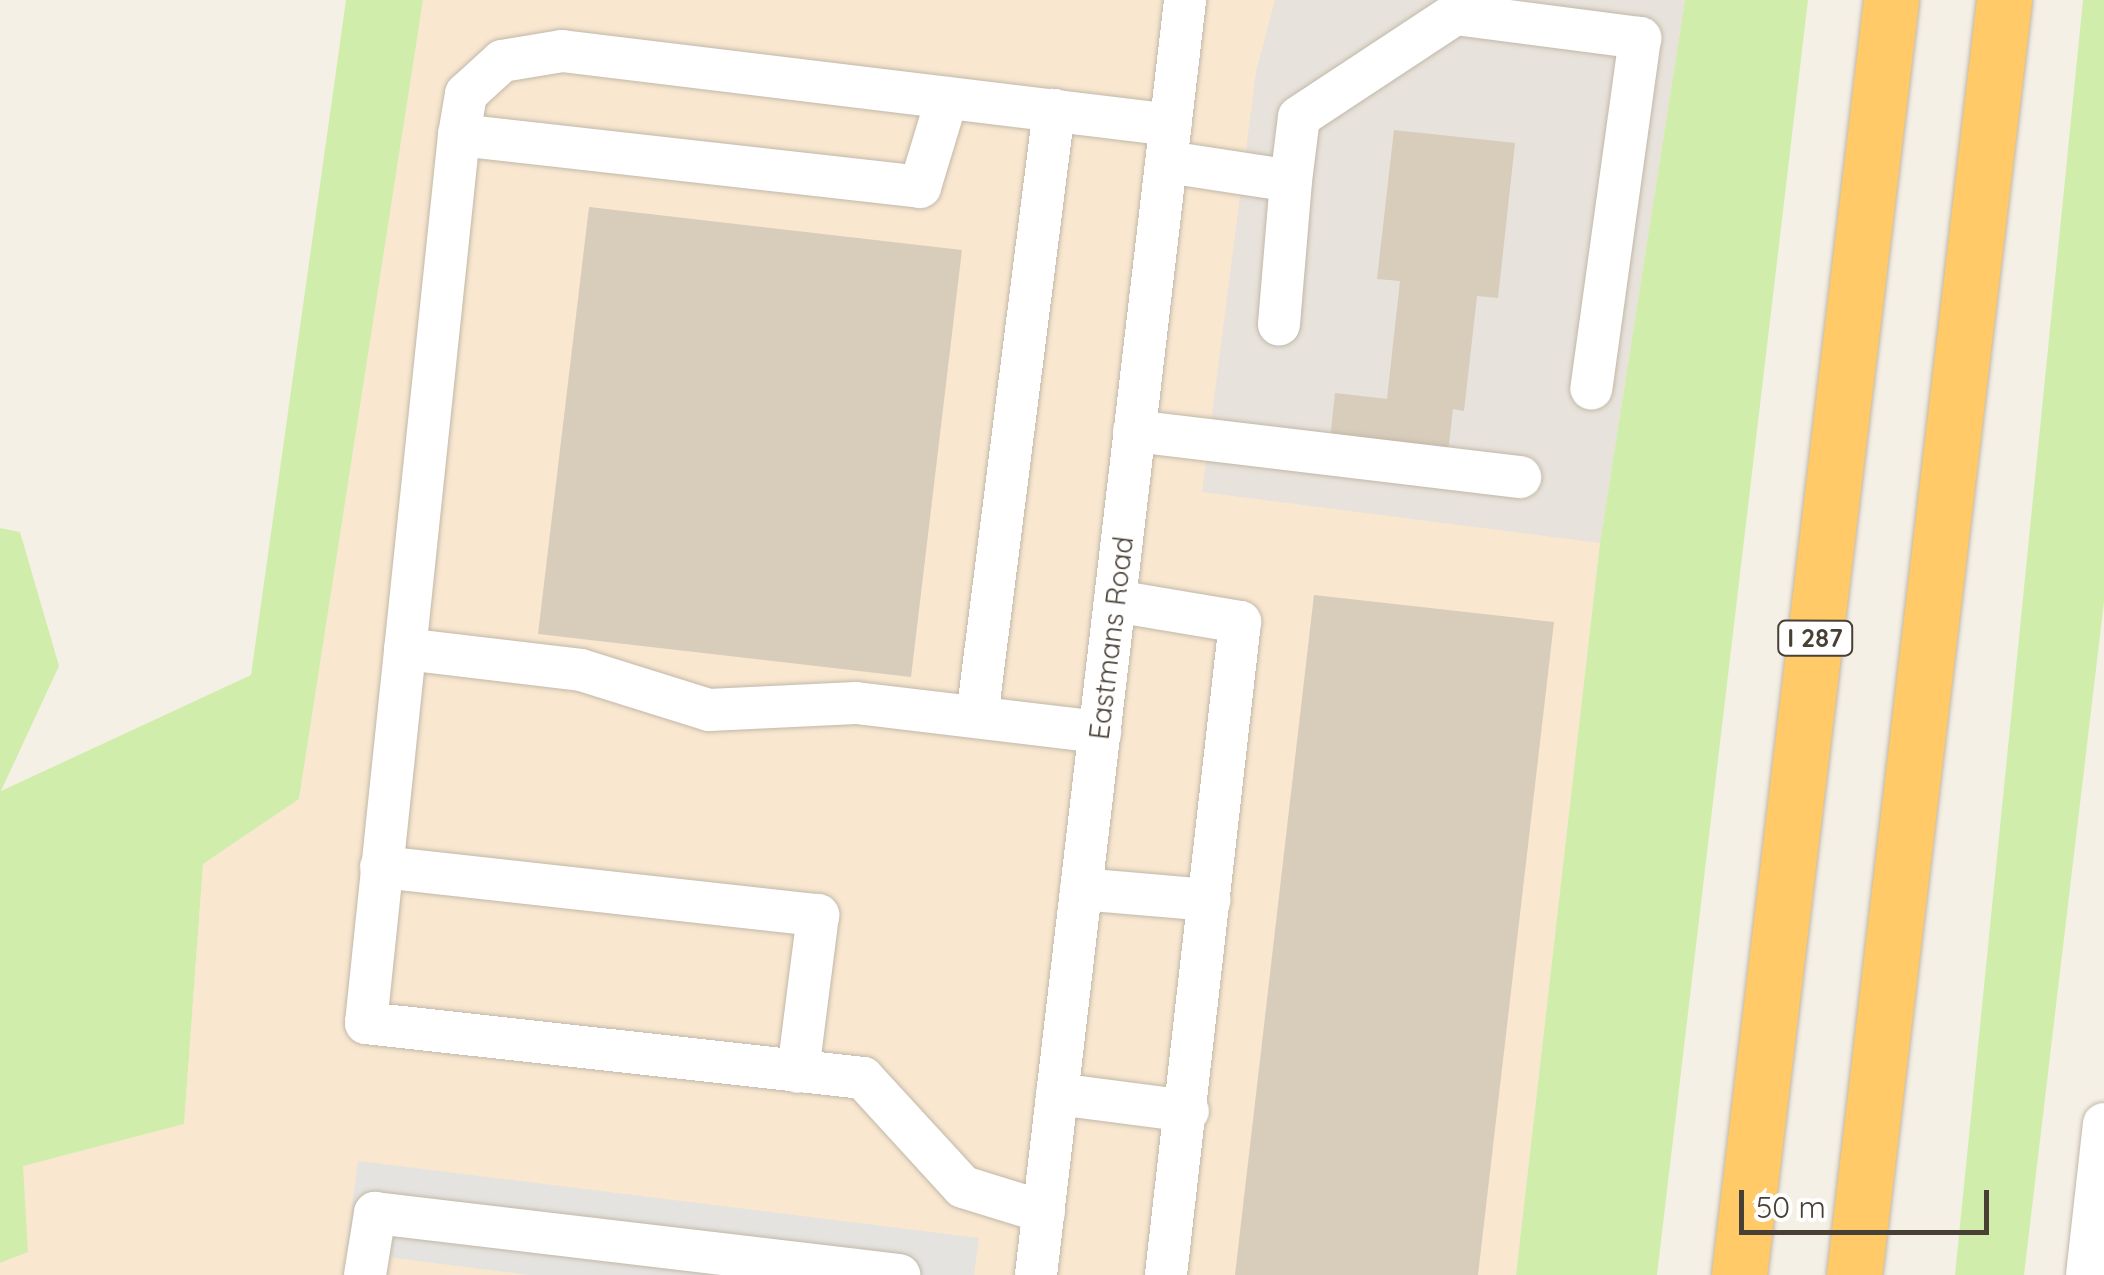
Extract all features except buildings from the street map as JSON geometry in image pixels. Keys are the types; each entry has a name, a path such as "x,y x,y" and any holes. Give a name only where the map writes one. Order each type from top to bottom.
{"highway":[{"name":"I 287","path":"1739,1275 1890,0"},
{"path":"1854,1275 2004,0"}],"street":[{"name":"Eastmans Road","path":"1036,1275 1185,0"},
{"path":"1279,325 1299,116 1455,14 1640,38 1591,388"},
{"path":"1044,1212 963,1187 863,1078 366,1023 466,94 502,61 562,52 1054,110 1291,180"},
{"path":"459,135 920,188 947,98"},
{"path":"978,717 1054,110"},
{"path":"1134,431 1520,477"},
{"path":"1115,600 1240,622 1188,1111 1166,1275"},
{"path":"405,649 581,670 709,710 856,703 1100,732"},
{"path":"381,867 818,915 798,1072"},
{"path":"1082,889 1210,900"},
{"path":"1057,1094 1188,1111"},
{"path":"2088,1275 2103,1136"},
{"path":"365,1275 375,1213 899,1275"}],"shaded area":[{"path":"423,0 1685,0 1600,543 1516,1275 0,1275 0,1263 28,1252 22,1166 184,1124 203,864 299,799"},
{"path":"1275,0 1685,0 1600,543 1202,492 1256,72"},
{"path":"358,1161 979,1238 974,1275 529,1275 346,1252"}],"green space":[{"path":"346,0 423,0 299,799 203,864 184,1124 23,1166 28,1252 0,1263 0,528 20,532 59,666 1,791 251,675"},
{"path":"1685,0 1808,0 1657,1275 1516,1275 1600,543"},
{"path":"2083,0 2104,0 2104,602 2024,1275 1955,1275"}]}
